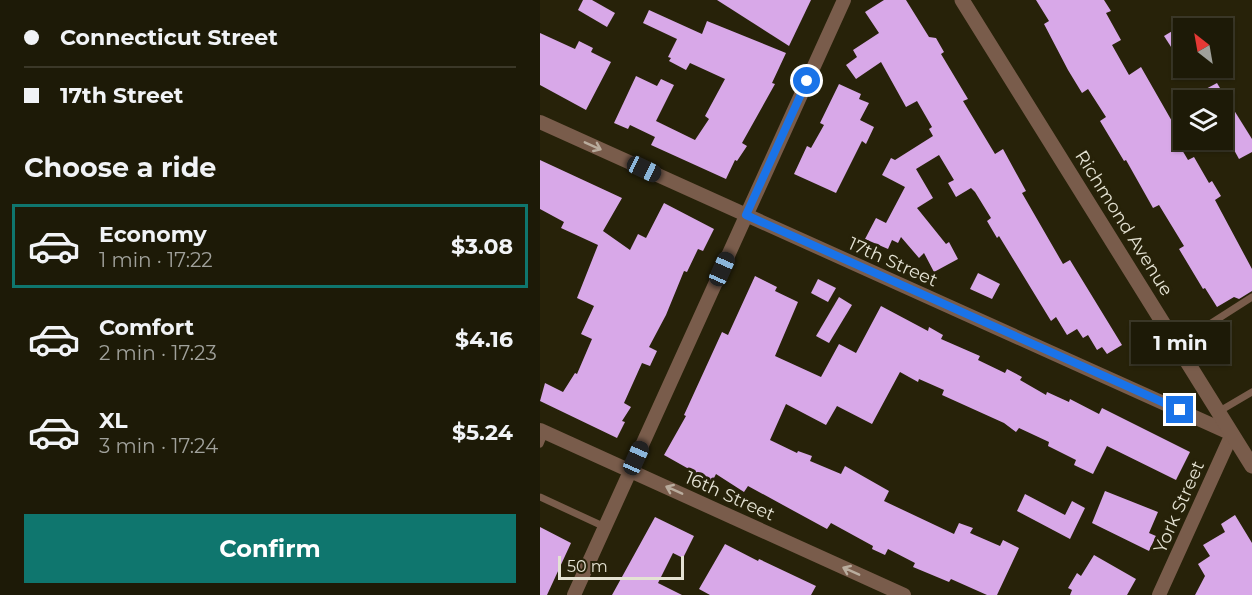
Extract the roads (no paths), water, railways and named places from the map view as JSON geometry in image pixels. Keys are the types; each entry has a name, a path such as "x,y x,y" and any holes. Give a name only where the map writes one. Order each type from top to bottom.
{"street":[{"path":"574,595 844,0"},
{"name":"Richmond Avenue","path":"962,0 1252,466"},
{"name":"17th Street","path":"540,122 1232,434"},
{"name":"York Street","path":"1160,595 1232,434"},
{"name":"16th Street","path":"542,436 630,471 904,595"}],"lane":[{"path":"1177,345 1252,297"},
{"path":"1218,412 1252,392"},
{"path":"540,497 604,527"}]}
